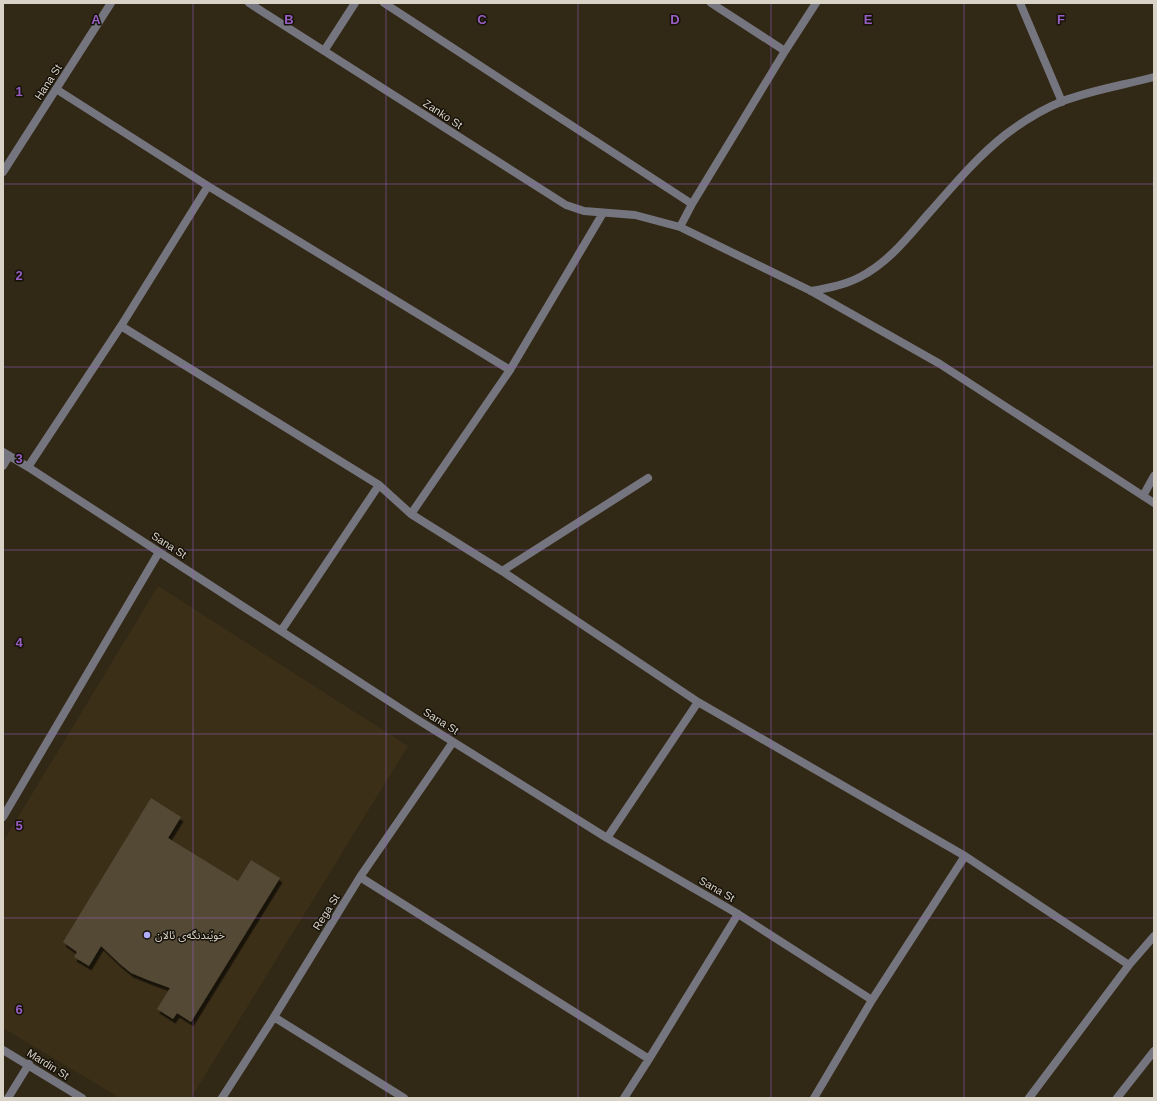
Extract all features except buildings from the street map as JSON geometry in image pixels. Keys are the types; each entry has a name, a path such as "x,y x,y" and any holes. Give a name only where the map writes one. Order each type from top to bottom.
{"street":[{"name":"Hana St","path":"3,172 111,3"},
{"name":"Zanko St","path":"249,3 566,205 584,211 635,216 680,227 811,292 940,364 1154,503"},
{"path":"324,51 355,3"},
{"path":"384,3 692,204"},
{"path":"711,3 785,51"},
{"path":"680,227 692,204 816,3"},
{"path":"1020,3 1062,102"},
{"path":"811,292 836,287 860,278 881,264 900,247 958,180 981,156 1006,135 1033,116 1062,102 1093,92 1154,77"},
{"path":"56,89 208,186 510,370"},
{"path":"28,467 121,326 208,186"},
{"path":"411,514 510,370 603,213"},
{"path":"121,326 378,485 411,514 502,571 698,702 965,856 1129,965"},
{"path":"3,466 6,454"},
{"name":"Sana St","path":"6,454 453,742 607,838 738,914 872,1000"},
{"path":"1143,496 1154,476"},
{"path":"502,571 648,478"},
{"path":"281,631 378,485"},
{"path":"3,817 160,552"},
{"path":"607,838 698,702"},
{"name":"Rega St","path":"222,1098 274,1017 360,877 453,742"},
{"path":"814,1098 872,1000 965,856"},
{"path":"360,877 649,1059"},
{"path":"624,1098 738,914"},
{"path":"1029,1098 1129,965 1154,936"},
{"path":"274,1017 404,1098"},
{"name":"Mardin St","path":"3,1050 29,1064 82,1098"},
{"path":"1117,1098 1154,1051"},
{"path":"8,1098 29,1064"}],"shaded area":[{"name":"خوێندنگەی ئالان","path":"158,586 408,746 191,1098 120,1098 3,1028 3,842"}],"place":[{"name":"خوێندنگەی ئالان","path":"147,935"}]}
